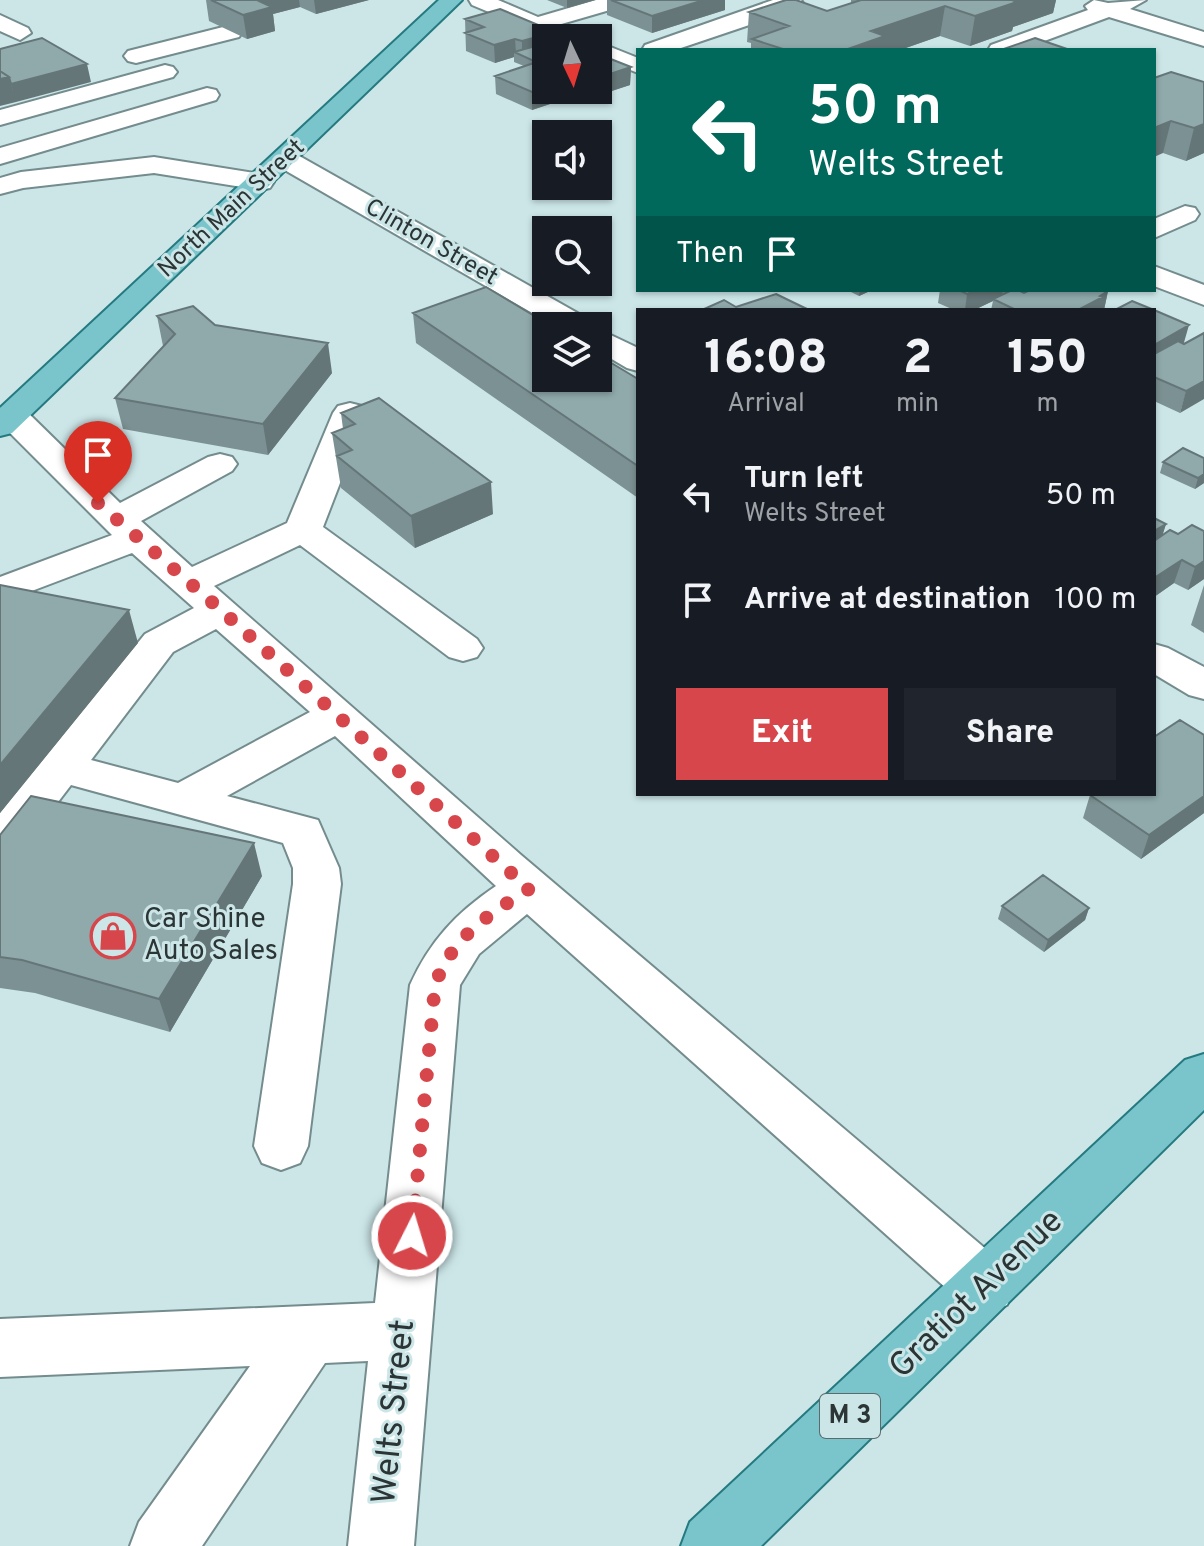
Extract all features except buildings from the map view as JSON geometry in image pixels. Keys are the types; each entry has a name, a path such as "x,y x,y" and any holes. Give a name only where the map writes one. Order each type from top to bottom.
{"main road":[{"name":"North Main Street","path":"4,415 261,182 451,0"},
{"name":"Gratiot Avenue","path":"714,1546 1204,1076"}],"street":[{"path":"480,0 537,24 619,0"},
{"path":"659,48 792,3 784,0"},
{"path":"1079,0 1204,39"},
{"path":"1004,48 1135,0"},
{"path":"0,22 20,33"},
{"path":"136,56 231,32"},
{"path":"612,53 633,60"},
{"path":"0,118 165,72"},
{"path":"0,156 207,95"},
{"name":"Clinton Street","path":"285,159 553,312"},
{"path":"0,186 21,180 154,165 261,182"},
{"path":"1156,229 1185,214"},
{"path":"1156,276 1204,296"},
{"path":"612,346 636,360"},
{"path":"0,845 159,643 206,596 303,530 350,413"},
{"path":"4,415 529,889 614,959 986,1286"},
{"path":"0,591 127,529 220,464"},
{"path":"303,530 463,648"},
{"path":"1156,658 1204,685"},
{"path":"183,800 339,715"},
{"path":"61,767 302,832 316,868 317,884 281,1146"},
{"name":"Welts Street","path":"381,1546 435,985 444,961 459,941 529,889"},
{"path":"0,1348 403,1331"},
{"path":"163,1546 310,1333"}],"place":[{"name":"Car Shine Auto Sales","path":"113,936"}],"route":[{"path":"98,503 191,582 529,889 459,941 444,961 435,985 412,1236"}]}
